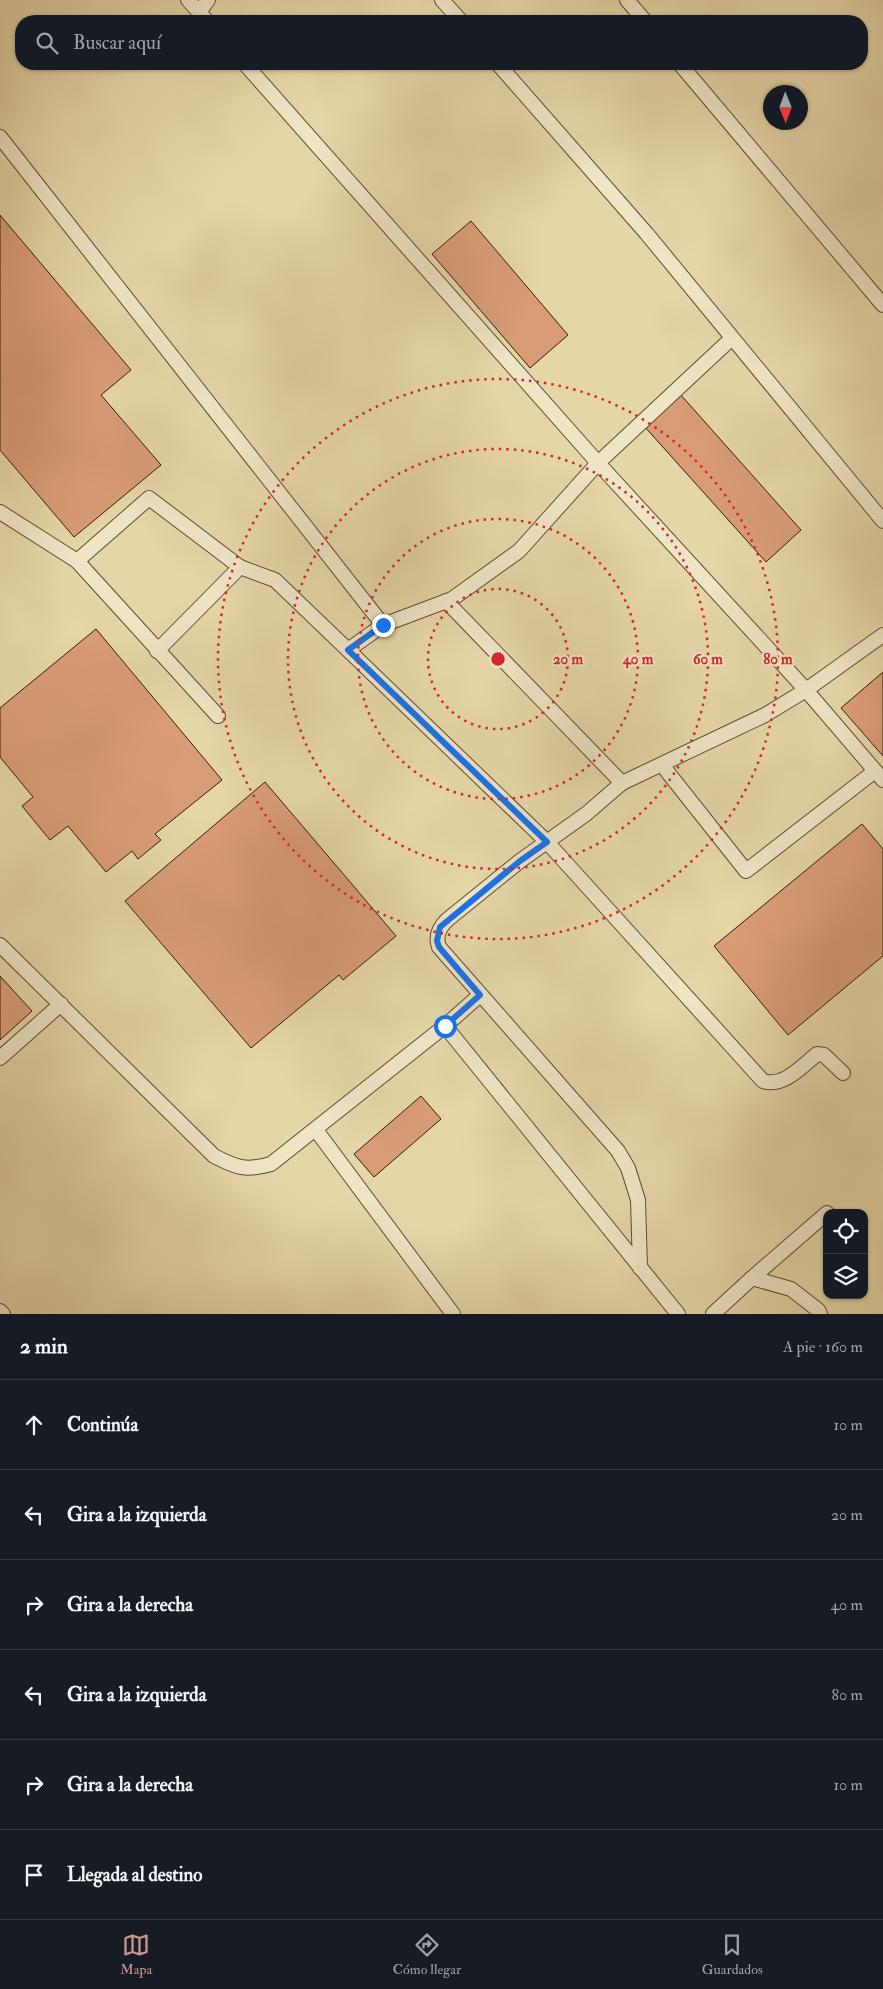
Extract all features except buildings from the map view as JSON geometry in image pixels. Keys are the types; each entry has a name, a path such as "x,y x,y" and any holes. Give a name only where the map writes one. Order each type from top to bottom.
{"lane":[{"path":"188,0 201,15"},
{"path":"204,15 208,0"},
{"path":"442,0 456,15"},
{"path":"627,0 640,15"},
{"path":"250,70 598,463 806,690 879,776 746,871 662,765"},
{"path":"503,70 647,234 883,521"},
{"path":"685,70 883,305"},
{"path":"0,137 383,625"},
{"path":"348,650 383,625 446,601 519,550 598,463 732,338"},
{"path":"77,561 149,498 240,567 275,580 547,842 763,1082 771,1084 781,1082 817,1054 824,1055 843,1074"},
{"path":"0,512 77,561 218,716"},
{"path":"157,651 240,567"},
{"path":"446,601 622,783"},
{"path":"640,1268 638,1200 628,1168 618,1151 439,947 437,941 440,927 513,866 547,842 622,783 765,715 806,690 883,635"},
{"path":"0,945 214,1156 235,1166 252,1169 272,1164 445,1026 480,995"},
{"path":"0,1058 61,1004"},
{"path":"445,1026 678,1314"},
{"path":"316,1130 453,1314"},
{"path":"713,1314 823,1216"},
{"path":"752,1278 791,1289 818,1310 820,1314"},
{"path":"0,1311 3,1314"}],"route":[{"path":"383,625 348,650 547,842 520,861 440,927 437,935 439,947 480,995 445,1026"}]}
